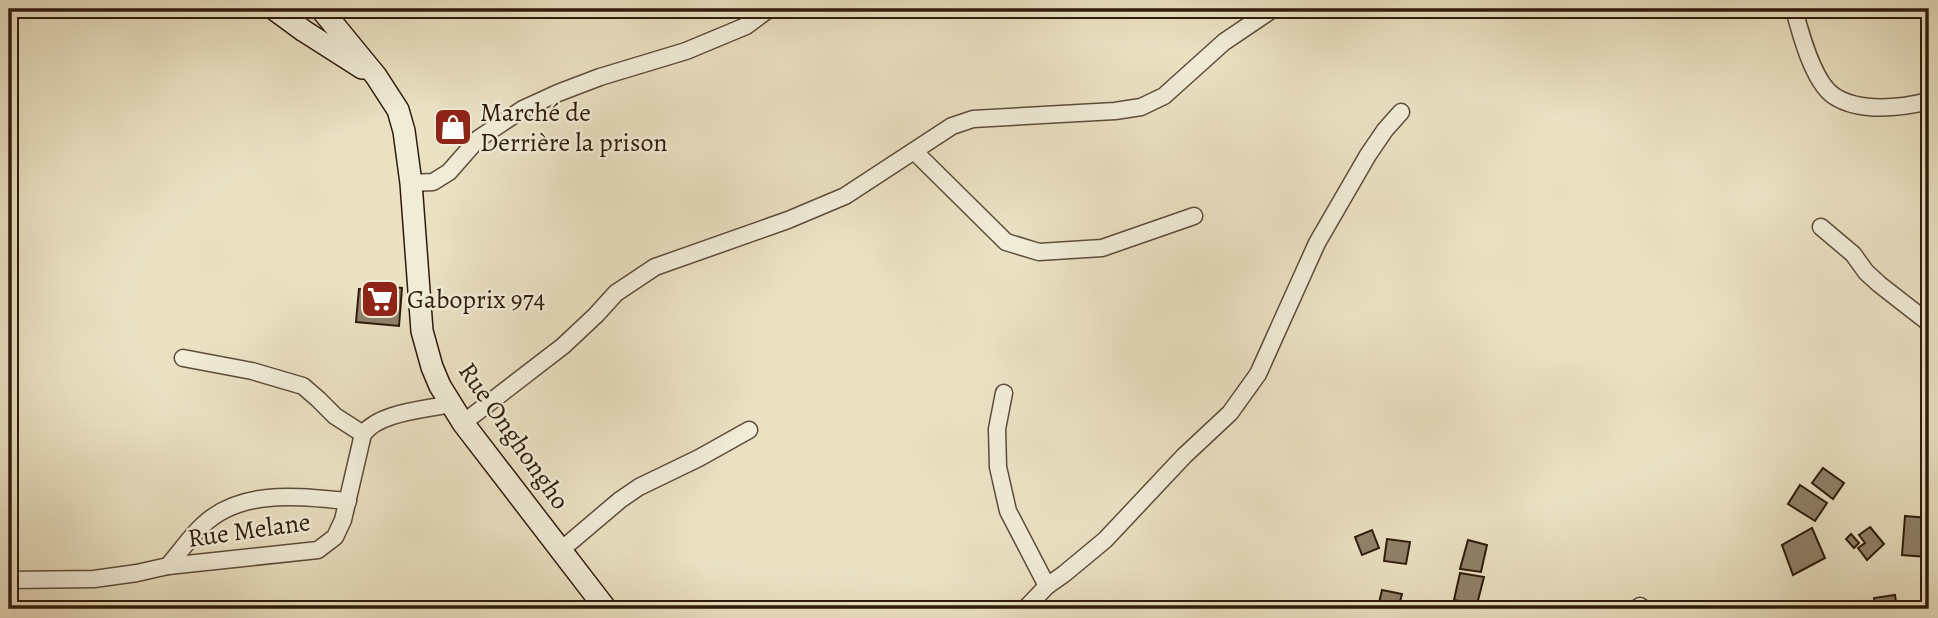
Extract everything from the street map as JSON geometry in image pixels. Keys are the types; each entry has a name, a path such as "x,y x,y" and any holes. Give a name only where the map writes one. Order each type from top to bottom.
{"main road":[{"path":"274,9 376,76"},
{"name":"Rue Onghongho","path":"321,9 376,76 398,110 404,131 411,183 422,331 432,367 450,404 463,423 606,609"}],"street":[{"path":"411,183 433,182 449,172 478,139 523,108 600,77 698,46 746,26 769,9"},
{"path":"463,423 563,346 616,293 655,267 788,220 845,196 952,126 972,119 1115,111 1141,107 1164,96 1224,42 1273,9"},
{"path":"1794,9 1808,56 1833,95 1855,104 1881,107 1929,102"},
{"path":"1025,609 1047,586 1105,540 1184,456 1230,413 1258,374 1317,243 1368,155 1401,113"},
{"path":"914,151 1006,242 1039,252 1102,248 1194,216"},
{"path":"1821,227 1853,254 1879,284 1929,323"},
{"path":"183,358 252,371 303,386 335,416 363,434 379,420 450,404"},
{"path":"1004,393 997,429 998,467 1008,511 1047,586"},
{"path":"561,550 639,487 749,430"},
{"name":"Rue Melane","path":"9,580 94,579 168,566 318,550 335,537 348,501 363,434"},
{"path":"168,566 205,523 234,504 274,496 348,501"}],"building":[{"name":"Gaboprix 974","path":"374,285 402,288 399,326 356,322 359,289 374,290"},
{"path":"1823,468 1844,483 1833,499 1812,483"},
{"path":"1800,485 1827,503 1815,521 1788,504"},
{"path":"1905,516 1929,518 1927,557 1902,555"},
{"path":"1870,527 1884,544 1867,560 1858,548 1865,543 1859,535"},
{"path":"1812,528 1825,558 1793,575 1782,545"},
{"path":"1372,530 1379,548 1362,555 1355,537"},
{"path":"1851,534 1859,543 1854,548 1846,539"},
{"path":"1387,539 1410,542 1406,564 1384,561"},
{"path":"1468,540 1487,545 1481,572 1460,569"},
{"path":"1460,573 1484,577 1477,604 1454,600"},
{"path":"1382,590 1402,594 1398,609 1369,609 1370,605 1378,607"},
{"path":"1895,595 1897,609 1876,609 1874,598"},
{"path":"1456,604 1485,608 1485,609 1455,609"}],"place":[{"name":"Marché de Derrière la prison","path":"453,127"},
{"name":"Gaboprix 974","path":"380,299"}]}
